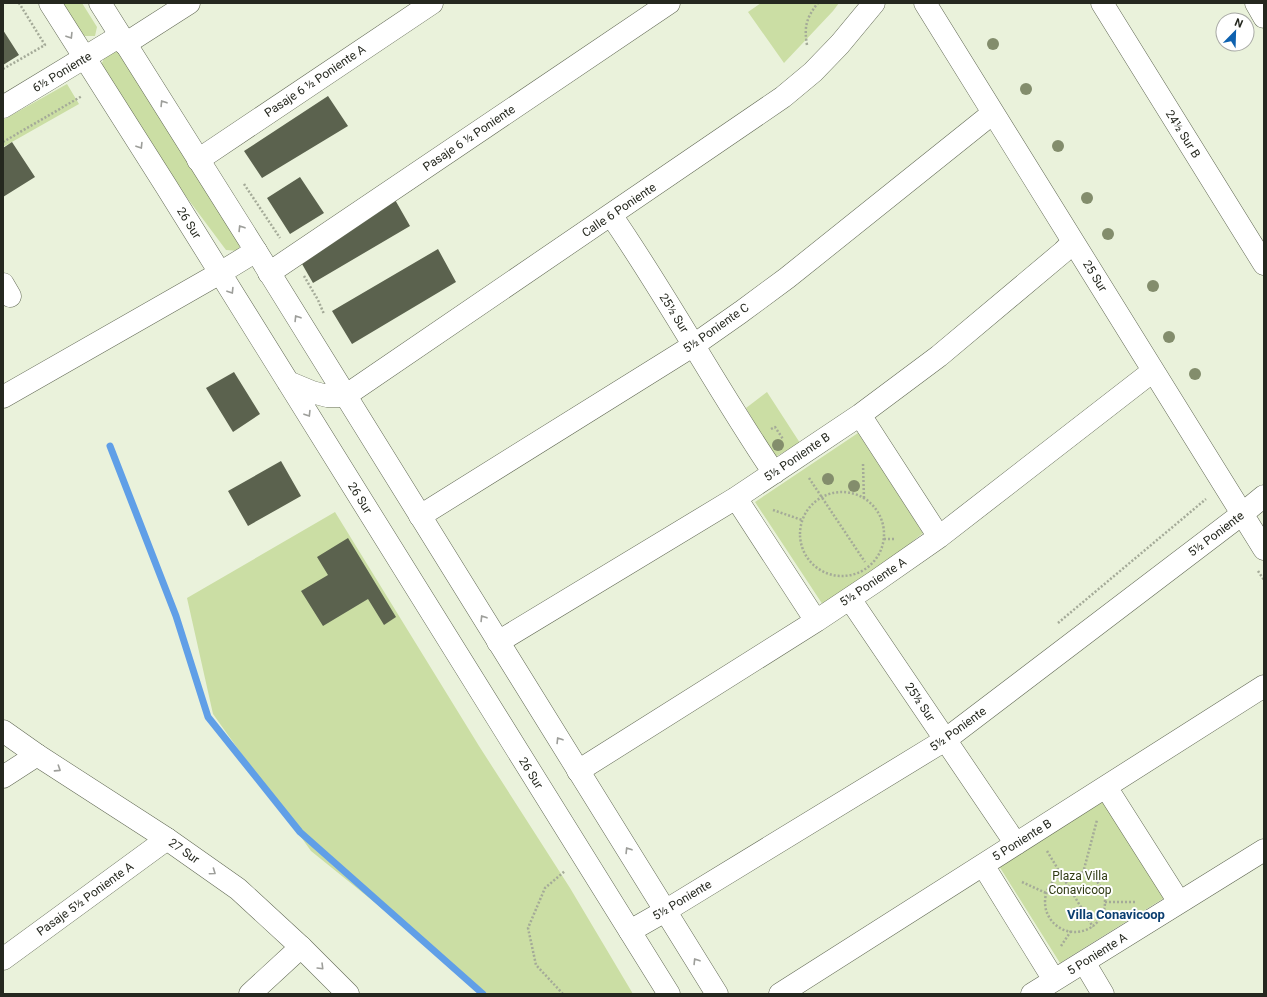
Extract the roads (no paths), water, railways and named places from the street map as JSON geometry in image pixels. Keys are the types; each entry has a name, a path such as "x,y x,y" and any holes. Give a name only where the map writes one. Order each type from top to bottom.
{"street":[{"name":"26 Sur","path":"50,3 669,994"},
{"path":"100,3 256,250 345,396 717,994"},
{"name":"6½ Poniente","path":"3,107 84,59 123,40 189,3"},
{"name":"Pasaje 6 ½ Poniente A","path":"198,160 432,3"},
{"name":"Pasaje 6 ½ Poniente","path":"269,273 669,3"},
{"name":"Calle 6 Poniente","path":"345,396 789,93 813,72 840,44 874,3"},
{"name":"25 Sur","path":"925,3 1264,549"},
{"name":"24½ Sur B","path":"1102,3 1264,264"},
{"path":"1256,3 1264,17"},
{"name":"5½ Poniente C","path":"420,516 694,345 787,278 993,113"},
{"name":"25½ Sur","path":"611,215 694,345 752,441 774,473"},
{"name":"5½ Poniente B","path":"498,642 736,498 860,415 939,356 1073,242"},
{"path":"3,397 220,273 256,250"},
{"name":"5½ Poniente A","path":"578,771 850,599 939,537 1153,371"},
{"path":"288,382 312,392 327,396 345,396"},
{"path":"860,415 939,537"},
{"name":"5½ Poniente","path":"630,931 945,740 1264,496"},
{"path":"736,498 816,621"},
{"name":"25½ Sur","path":"850,599 1016,844"},
{"name":"5 Poniente B","path":"780,994 1264,686"},
{"name":"27 Sur","path":"3,731 238,889 301,947 348,994"},
{"path":"3,777 37,754"},
{"path":"1106,787 1179,902"},
{"name":"Pasaje 5½ Poniente A","path":"3,959 167,840"},
{"name":"5 Poniente A","path":"1032,994 1264,850"},
{"path":"983,865 1054,980"},
{"path":"250,994 301,947"},
{"path":"1084,962 1103,994"}],"waterway":[{"path":"110,446 176,616 208,717 300,832 483,994"}],"district":[{"name":"Villa Conavicoop","path":"1116,914"}],"park label":[{"name":"Plaza Villa Conavicoop","path":"1080,883"}]}
